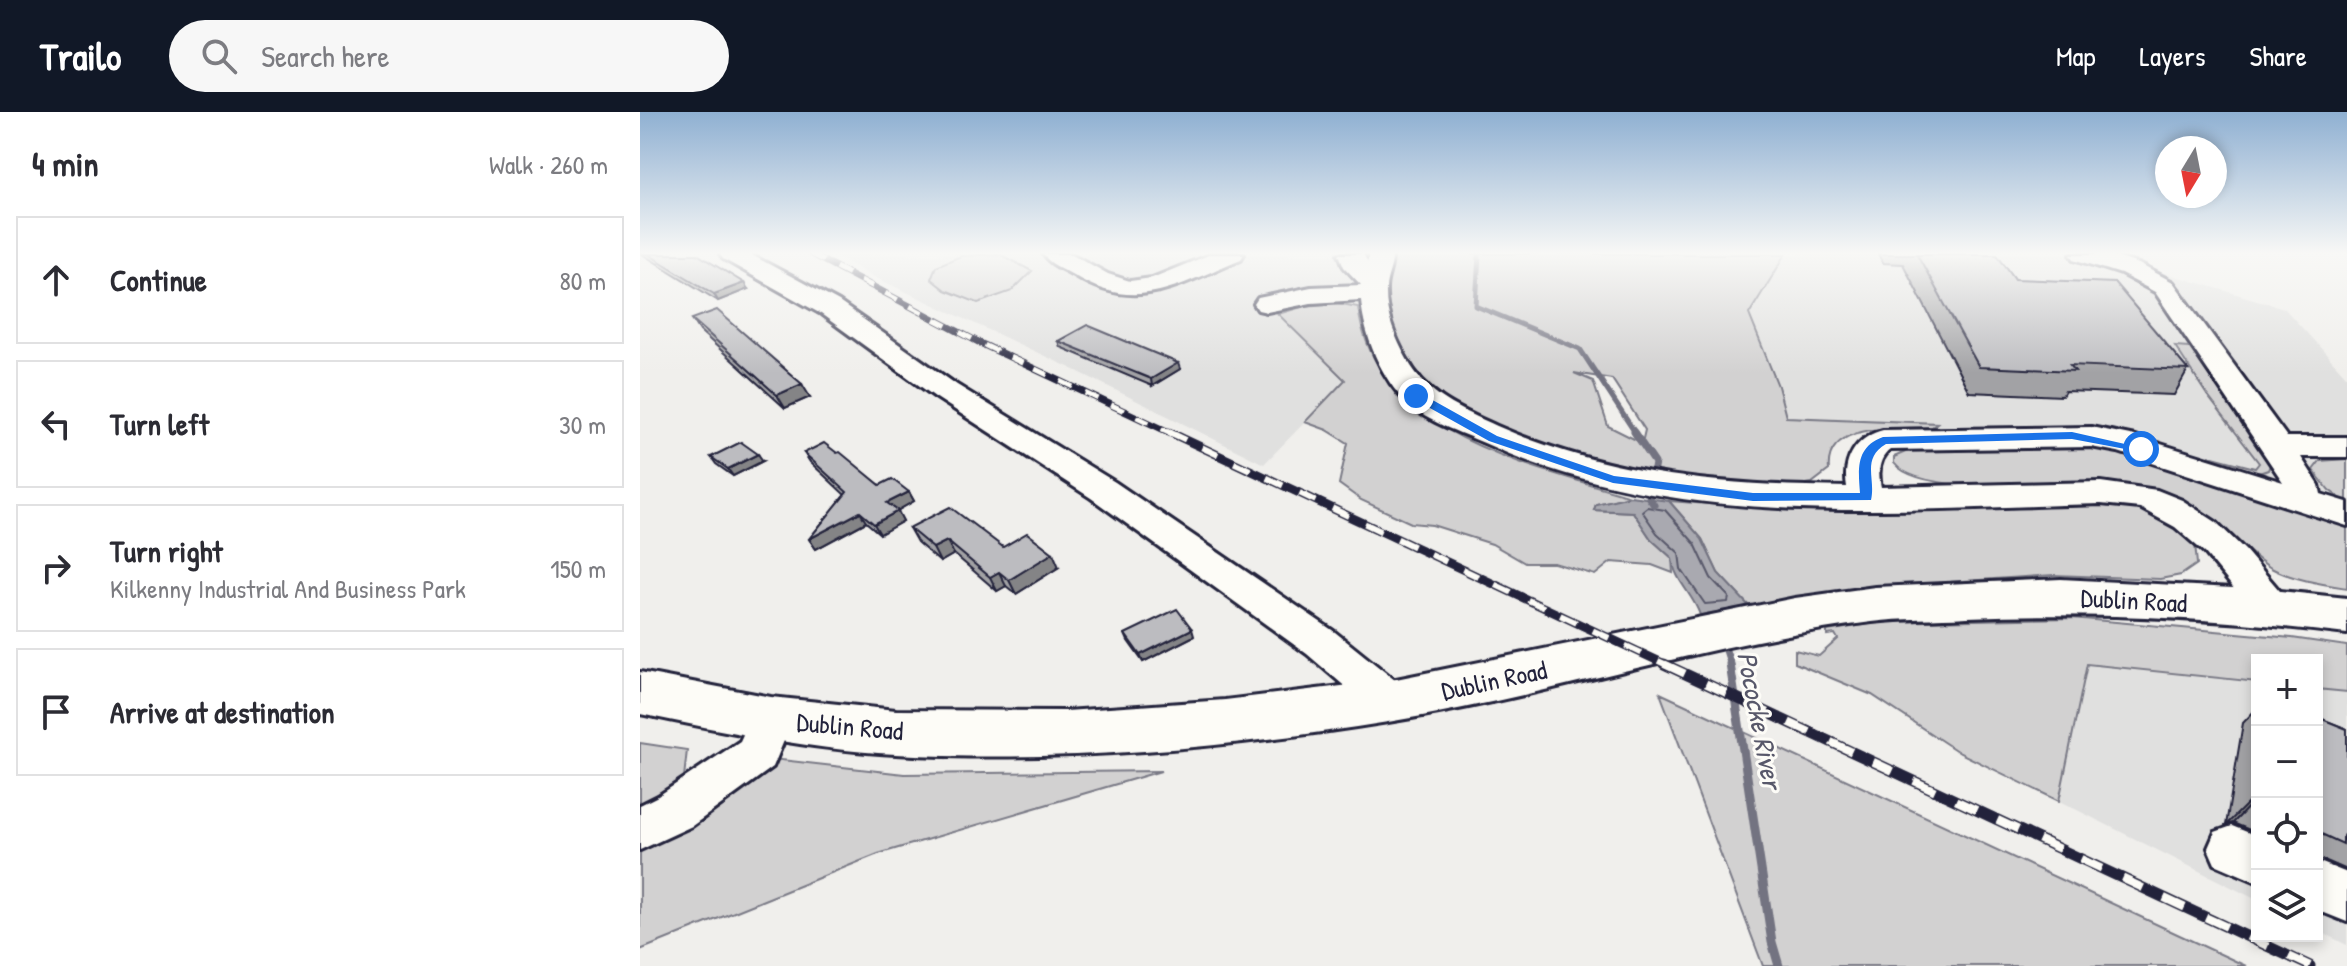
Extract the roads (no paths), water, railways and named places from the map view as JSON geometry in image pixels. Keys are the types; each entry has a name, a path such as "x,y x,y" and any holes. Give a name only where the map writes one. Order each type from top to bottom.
{"main road":[{"name":"Dublin Road","path":"640,693 771,719 896,732 1066,733 1225,722 1391,701 1795,616 1875,604 2061,596 2271,607 2347,616"}],"street":[{"path":"804,294 830,308 946,391 1103,490 1321,643 1391,701"},
{"path":"1270,306 1352,294"},
{"path":"1374,294 1381,338 1416,396 1493,438 1613,479 1753,497 2101,493 2150,499 2184,517 2228,553 2271,607"},
{"path":"2169,294 2278,447 2302,485 2305,500"},
{"path":"1867,497 1863,465 1870,448 1883,440 2072,435 2124,443 2347,514"},
{"path":"2278,447 2331,443"},
{"path":"640,828 675,811 757,754 771,719"},
{"path":"2323,888 2347,898"}],"water":[{"path":"1630,496 1669,501 1702,539 1718,573 1749,606 1700,615 1676,573 1672,558 1651,539 1633,512 1594,510 1596,504"}],"waterway":[{"name":"Pococke River","path":"1477,294 1476,306 1580,349 1636,434"},
{"name":"Pococke River","path":"1634,432 1655,463 1649,498 1654,505"},
{"name":"Pococke River","path":"1723,641 1731,666"},
{"name":"Pococke River","path":"1730,664 1772,942 1779,966"}],"railway":[{"path":"887,294 984,345 1173,434"},
{"path":"1169,432 1669,666"},
{"path":"1664,664 2310,966"}]}
